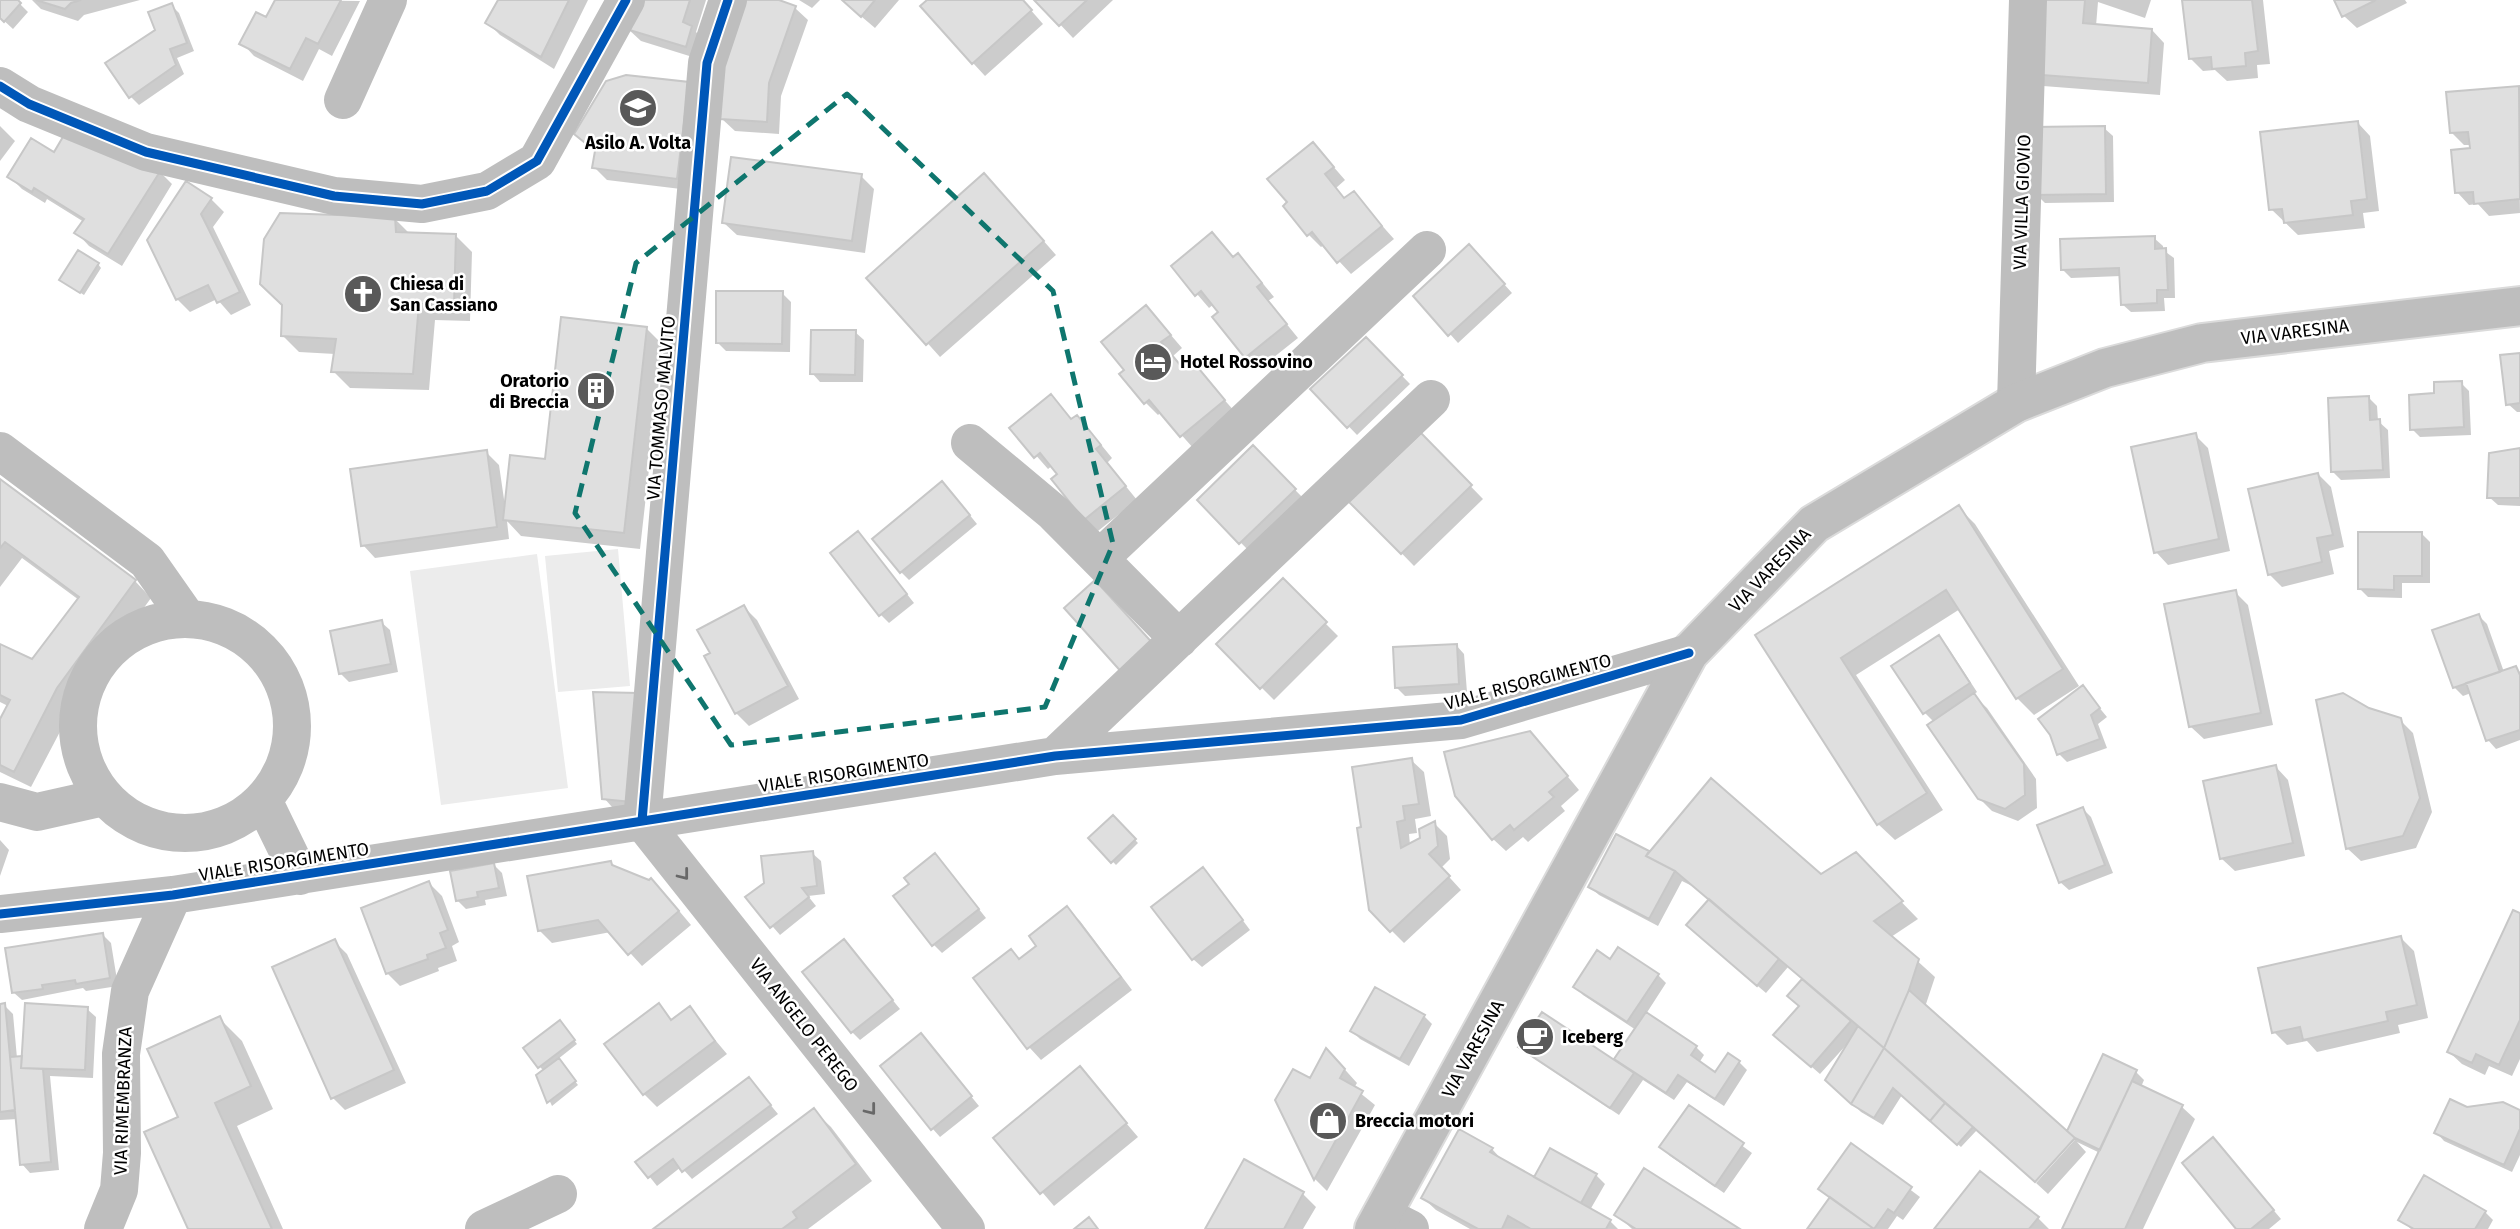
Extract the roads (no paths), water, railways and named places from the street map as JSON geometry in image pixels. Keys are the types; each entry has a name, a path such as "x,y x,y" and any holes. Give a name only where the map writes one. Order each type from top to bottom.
{"street":[{"path":"343,100 388,0"},
{"path":"0,86 29,104 146,152 334,196 422,204 487,191 537,161 626,0"},
{"name":"VIA TOMMASO MALVITO","path":"642,821 707,63 728,0"},
{"name":"VIA VILLA GIOVIO","path":"2016,403 2028,0"},
{"path":"1100,558 1427,250"},
{"name":"VIA VARESINA","path":"1389,1224 1689,653 1815,524 2016,403 2105,368 2202,343 2520,306"},
{"path":"1055,756 1431,399"},
{"path":"970,443 1054,513 1179,639"},
{"path":"0,451 147,561 187,618"},
{"path":"187,618 222,624 253,642 277,668 290,701 293,736 284,771 263,800 235,822 201,833 165,832 131,820 104,797 85,767 77,732 80,697 96,665 120,639 152,623 187,618"},
{"name":"VIALE RISORGIMENTO","path":"0,914 173,895 300,876 1055,756 1461,720 1689,653"},
{"path":"0,802 37,812 104,797"},
{"path":"263,800 300,876"},
{"name":"VIA ANGELO PEREGO","path":"642,821 966,1229"},
{"name":"VIA RIMEMBRANZA","path":"103,1229 119,1189 122,1153 121,1054 130,991 173,895"},
{"path":"484,1229 558,1194"}],"place":[{"name":"Asilo A. Volta","path":"638,108"},
{"name":"Chiesa di San Cassiano","path":"363,294"},
{"name":"Hotel Rossovino","path":"1153,362"},
{"name":"Oratorio di Breccia","path":"596,391"},
{"name":"Iceberg","path":"1535,1037"},
{"name":"Breccia motori","path":"1328,1121"}]}
